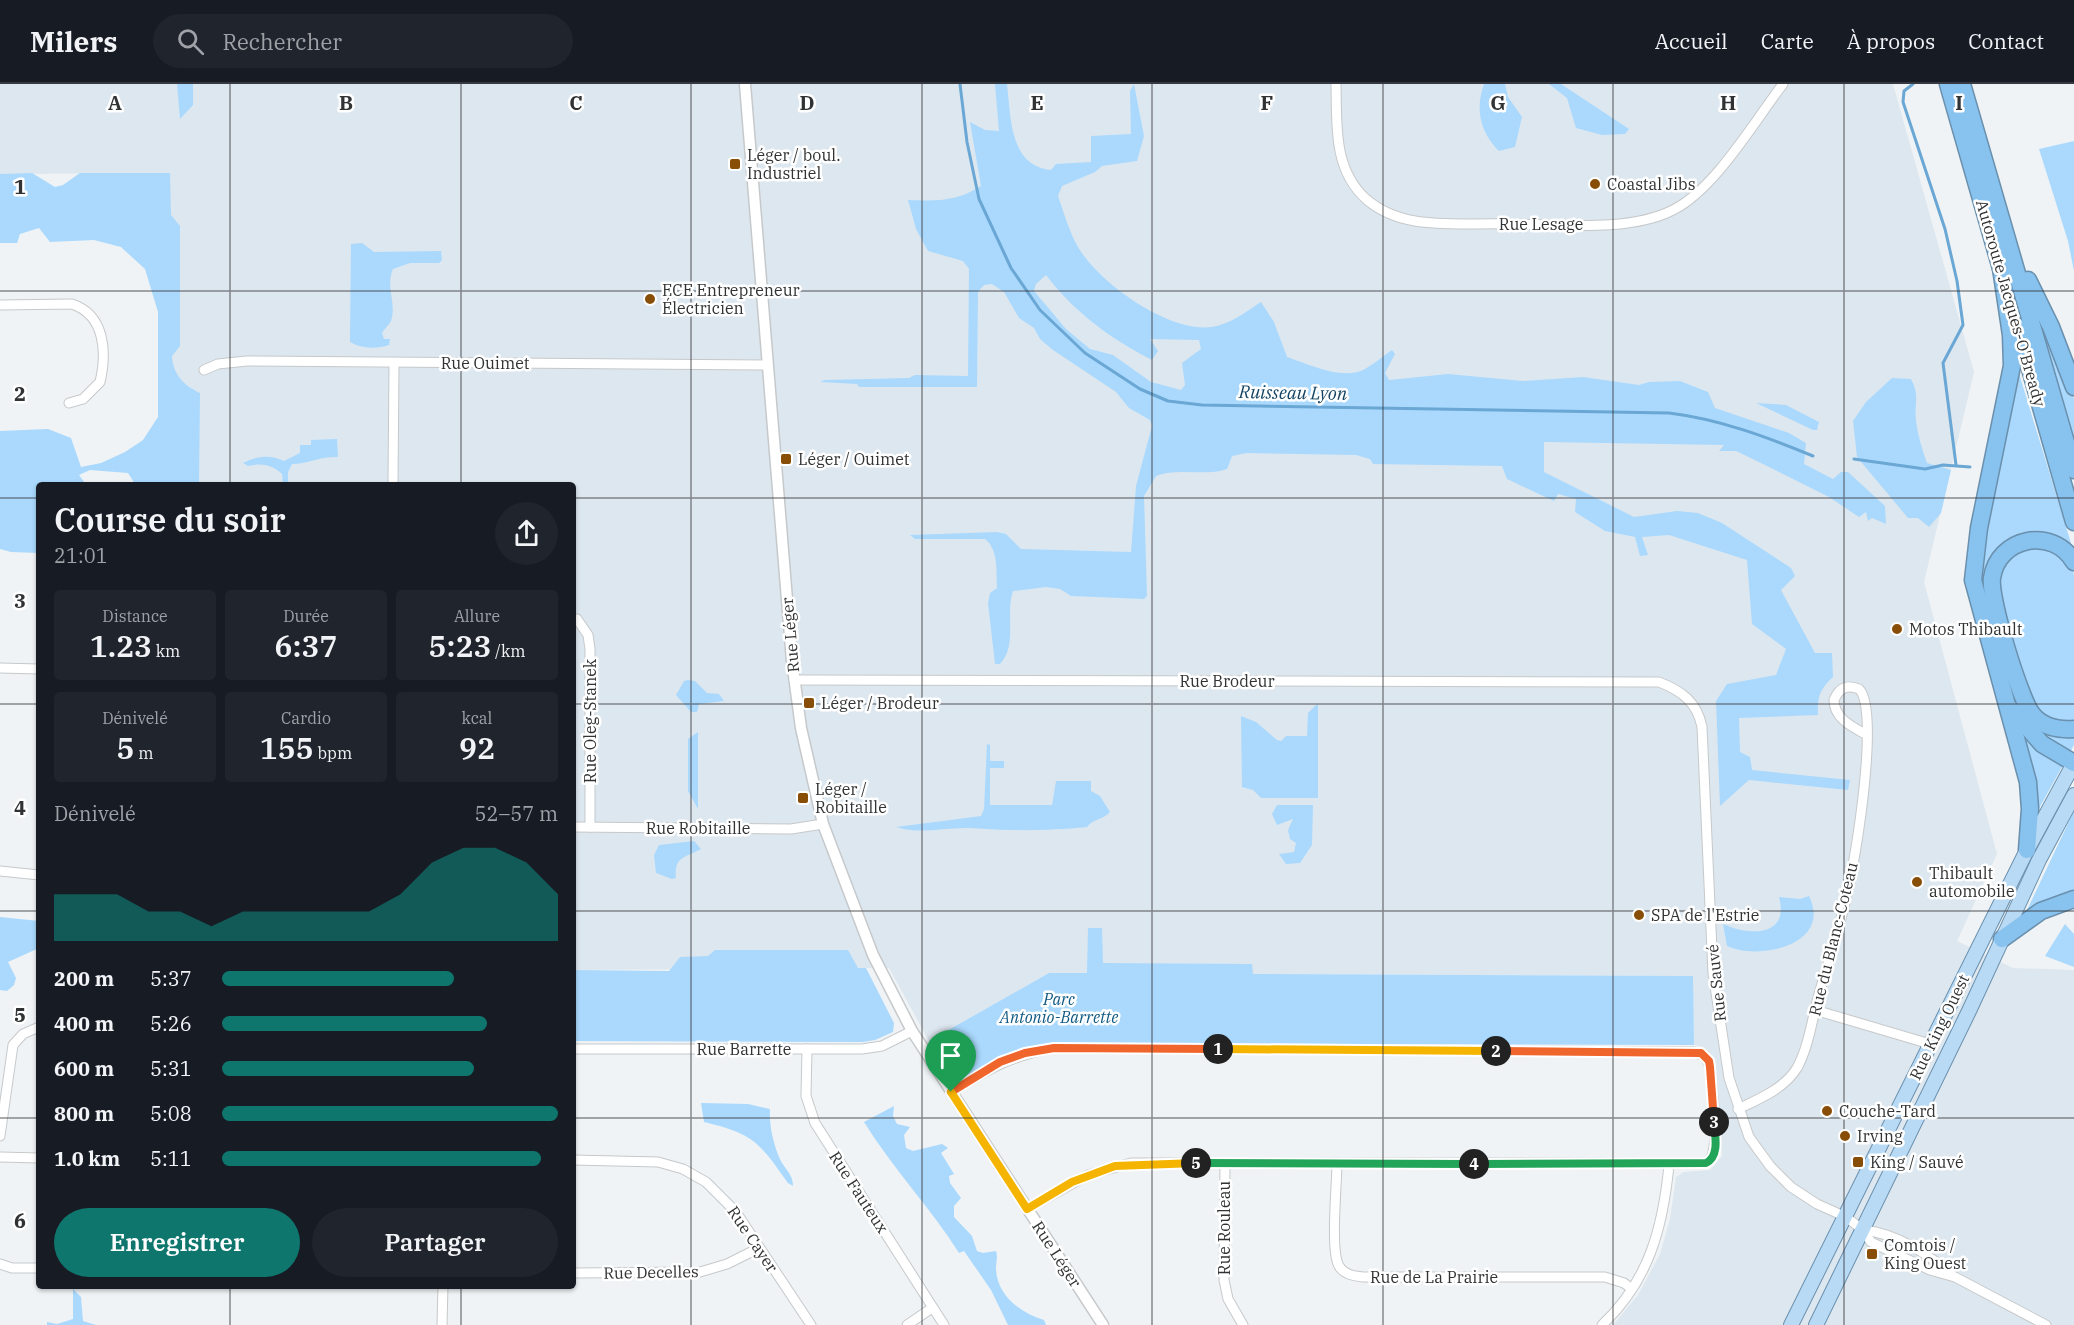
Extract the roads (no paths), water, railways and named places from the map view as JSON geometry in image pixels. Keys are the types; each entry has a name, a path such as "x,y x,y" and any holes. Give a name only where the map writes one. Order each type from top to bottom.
{"highway":[{"name":"Autoroute Jacques-O'Bready","path":"1948,84 2074,522"},
{"name":"Autoroute Jacques-O'Bready","path":"1962,84 2074,470"},
{"path":"2007,237 2050,327 2074,387"},
{"path":"2001,268 2011,335 2012,366 1979,528 1973,580 2028,782 2030,809 2027,850"},
{"path":"2074,562 2067,551 2058,545 2042,540 2019,543 2006,551 1996,564 1992,588 2024,703 2041,722 2051,727 2074,729"},
{"path":"2004,696 2029,732 2056,754 2074,763"},
{"path":"2002,939 2041,911 2074,899"}],"main road":[{"name":"Rue King Ouest","path":"1791,1325 2027,850 2074,763"},
{"name":"Rue King Ouest","path":"1816,1325 2039,860 2074,795"}],"street":[{"name":"Rue Léger","path":"745,84 794,680 802,734 823,824 872,953 912,1031 1103,1325"},
{"name":"Rue Lesage","path":"1336,84 1337,135 1341,160 1358,189 1387,213 1427,222 1591,224 1648,219 1685,203 1713,178 1783,84"},
{"path":"0,305 72,304 81,307 95,319 102,340 99,382 83,399 69,403"},
{"name":"Rue Ouimet","path":"204,370 230,362 767,365"},
{"path":"393,482 394,363"},
{"name":"Rue Oleg-Stanek","path":"577,619 588,635 590,649 590,827"},
{"path":"0,668 36,669"},
{"name":"Rue Brodeur","path":"794,680 1659,682"},
{"name":"Rue Sauvé","path":"1659,682 1674,688 1692,702 1702,727 1713,973 1725,1056 1738,1109 1749,1137 1780,1176 1803,1196 1846,1217 1863,1230 1871,1242 1930,1270 1955,1277 2046,1325"},
{"name":"Rue du Blanc-Coteau","path":"1738,1109 1774,1090 1789,1078 1801,1059 1852,873 1861,814 1867,735 1867,703 1863,693 1854,687 1841,689 1834,700 1836,713 1867,735"},
{"name":"Rue Robitaille","path":"576,827 791,829 823,824"},
{"path":"0,871 36,875"},
{"path":"1815,1010 1930,1044"},
{"path":"0,1136 14,1045 23,1034 36,1028"},
{"name":"Rue Barrette","path":"576,1049 874,1048 912,1031"},
{"path":"951,1092 1000,1062 1025,1053 1054,1048 1694,1052 1705,1056 1710,1067 1715,1151 1710,1161 1706,1163 1669,1165 1149,1162 1115,1166 1072,1182 1027,1209"},
{"name":"Rue Fauteux","path":"807,1049 806,1096 815,1124 944,1325"},
{"path":"0,1157 36,1158"},
{"name":"Rue Cayer","path":"576,1160 658,1162 696,1175 729,1202 811,1325"},
{"name":"Rue Rouleau","path":"1225,1163 1224,1280 1228,1299 1243,1325"},
{"name":"Rue de La Prairie","path":"1338,1163 1335,1247 1339,1266 1345,1272 1364,1277 1605,1277 1624,1283 1632,1289"},
{"path":"1602,1325 1632,1289 1657,1239 1669,1165"},
{"name":"Rue Decelles","path":"576,1273 700,1272 728,1264 759,1248"},
{"path":"0,1264 12,1268 36,1268"},
{"path":"442,1325 443,1289"},
{"path":"906,1325 932,1308"}],"waterway":[{"name":"Ruisseau Lyon","path":"960,84 967,142 979,199 1011,268 1040,310 1085,353 1140,389 1168,401 1202,405 1669,413 1742,430 1813,456"},
{"path":"1913,84 1904,91 1903,102 1945,229 1957,281 1963,325 1943,363 1956,465"},
{"name":"Ruisseau Lyon","path":"1854,459 1925,469 1943,465 1970,467"}],"place":[{"name":"Léger / boul. Industriel","path":"735,164"},
{"name":"Coastal Jibs","path":"1595,184"},
{"name":"ECE Entrepreneur Électricien","path":"650,299"},
{"name":"Léger / Ouimet","path":"786,459"},
{"name":"Motos Thibault","path":"1897,629"},
{"name":"Léger / Brodeur","path":"809,703"},
{"name":"Léger / Robitaille","path":"803,798"},
{"name":"Thibault automobile","path":"1917,882"},
{"name":"SPA de l'Estrie","path":"1639,915"},
{"name":"Couche-Tard","path":"1827,1111"},
{"name":"Irving","path":"1845,1136"},
{"name":"King / Sauvé","path":"1858,1162"},
{"name":"Comtois / King Ouest","path":"1872,1254"}],"park label":[{"name":"Parc Antonio-Barrette","path":"1059,1008"}]}
